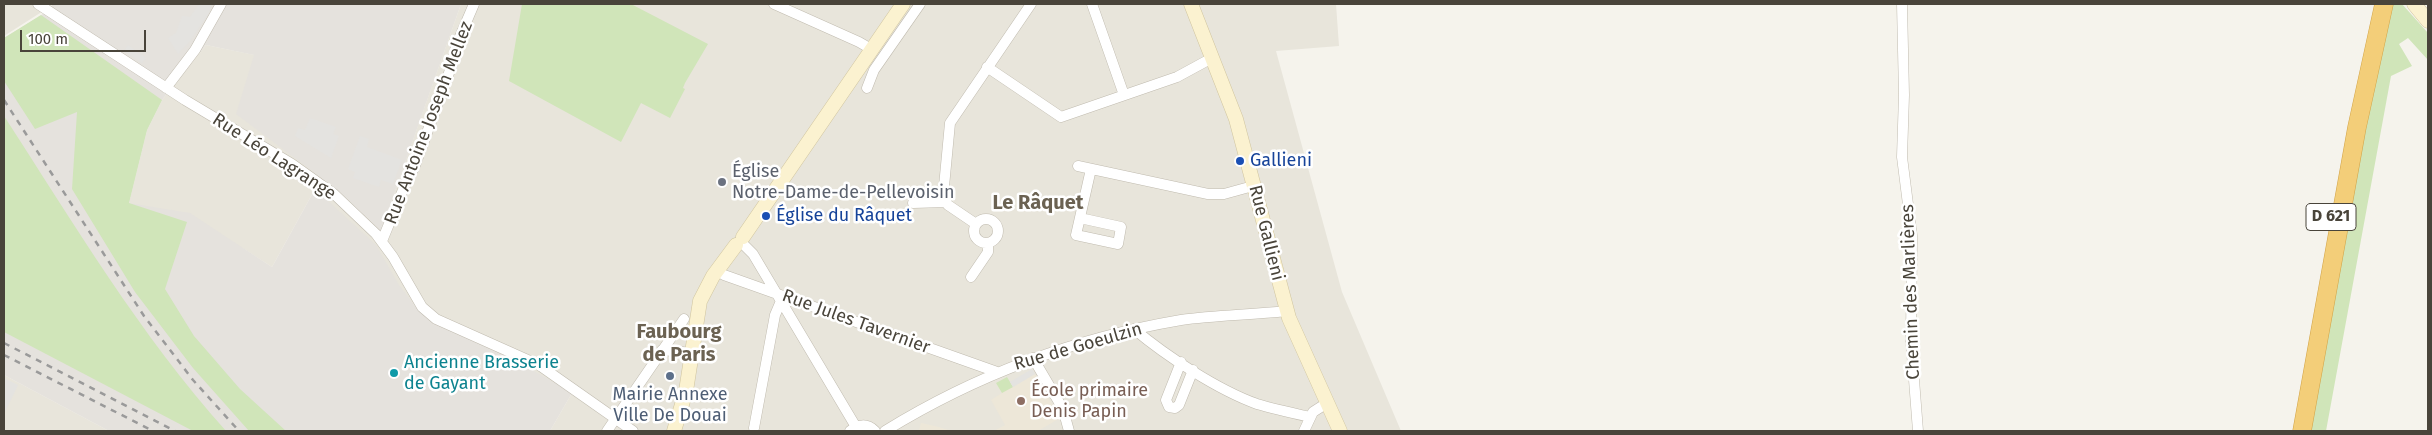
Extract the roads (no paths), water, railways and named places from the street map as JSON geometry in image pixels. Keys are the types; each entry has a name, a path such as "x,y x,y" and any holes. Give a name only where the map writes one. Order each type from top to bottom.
{"highway":[{"name":"D 621","path":"2295,431 2333,205 2375,4"},
{"name":"D 621","path":"2302,431 2357,127 2384,4"}],"main road":[{"path":"674,431 686,391 698,306 716,270 741,243 903,4"},
{"name":"Rue Gallieni","path":"1191,4 1236,119 1286,311 1340,431"},
{"path":"2414,4 2428,21"}],"street":[{"name":"Rue Léo Lagrange","path":"38,4 166,88 304,172 343,201 382,241 416,297 431,316 440,322 540,366 633,431"},
{"path":"166,88 195,50 221,4"},
{"name":"Rue Antoine Joseph Mellez","path":"382,241 414,168 453,62 456,46 474,4"},
{"path":"774,4 871,49"},
{"path":"867,88 874,70 920,4"},
{"path":"945,202 943,194 949,127 987,67 1031,4"},
{"path":"1092,4 1124,95"},
{"name":"Chemin des Marlières","path":"1902,4 1904,95 1901,147 1912,236 1911,341 1918,431"},
{"path":"987,67 1059,117 1177,77 1212,58"},
{"path":"1078,166 1208,194 1224,194 1253,186"},
{"path":"1080,218 1091,169"},
{"path":"913,203 945,202 976,224"},
{"path":"986,219 996,224 997,236 988,243 981,242 976,238 974,231 976,224 986,219"},
{"path":"741,243 752,252 853,429 866,426 876,431"},
{"path":"971,277 988,252 988,243"},
{"name":"Rue Jules Tavernier","path":"716,270 778,297 997,372"},
{"path":"754,428 778,297"},
{"name":"Rue de Goeulzin","path":"885,431 935,402 997,372 1098,337 1198,318 1286,311"},
{"path":"607,431 684,319"},
{"path":"1134,329 1193,370 1250,401 1310,417"},
{"path":"662,350 692,353"},
{"path":"1033,358 1063,410 1069,431"},
{"path":"1181,362 1166,400 1169,407 1175,408 1179,406 1193,370"},
{"path":"1304,431 1316,409 1326,403"}],"railway":[{"path":"4,100 144,316 193,380 239,431"},
{"path":"4,343 175,431"},
{"path":"4,355 153,431"}],"place":[{"name":"Gallieni","path":"1240,161"},
{"name":"Église Notre-Dame-de-Pellevoisin","path":"722,182"},
{"name":"Église du Râquet","path":"766,216"},
{"name":"Ancienne Brasserie de Gayant","path":"394,373"},
{"name":"Mairie Annexe Ville De Douai","path":"670,376"},
{"name":"École primaire Denis Papin","path":"1021,401"}],"district":[{"name":"Le Râquet","path":"1038,203"},
{"name":"Faubourg de Paris","path":"679,344"}]}
